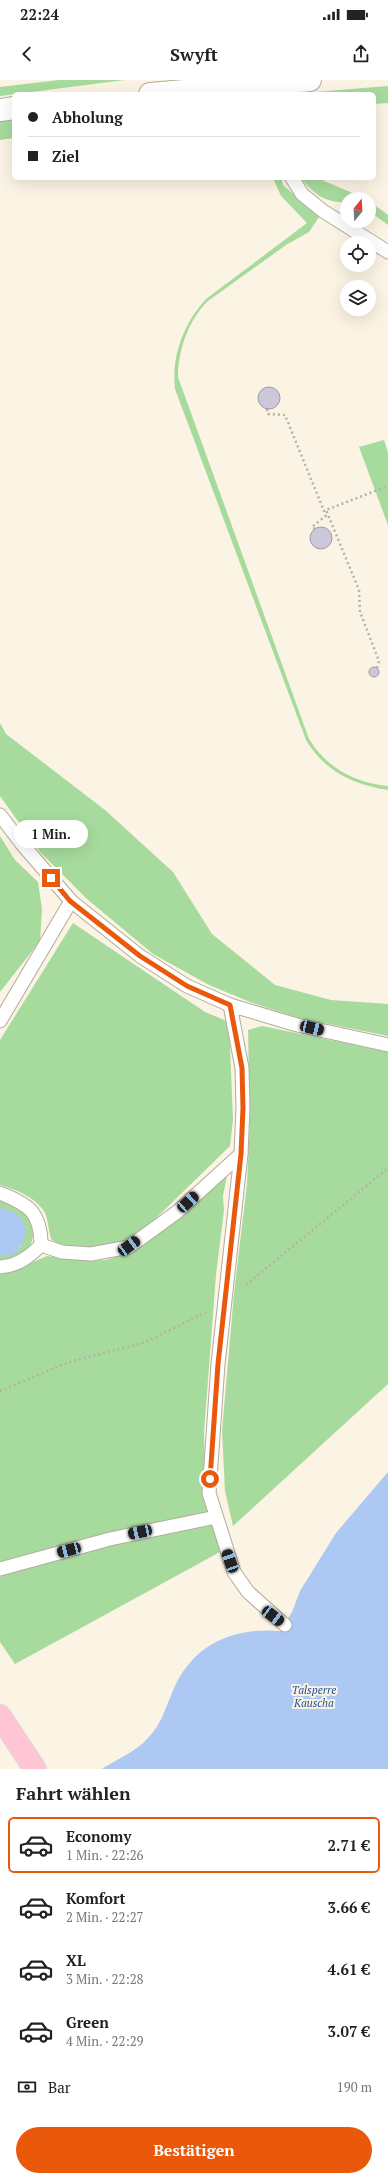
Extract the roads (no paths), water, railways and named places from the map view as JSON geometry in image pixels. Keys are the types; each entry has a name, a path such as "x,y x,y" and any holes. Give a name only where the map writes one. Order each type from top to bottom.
{"highway":[{"path":"0,1716 35,1769"}],"street":[{"path":"191,92 272,88 310,80"},
{"path":"0,110 12,108"}],"lane":[{"path":"293,180 302,194 323,211 388,252"},
{"path":"0,815 70,901 140,956 187,986 230,1005 297,1025 388,1045"},
{"path":"0,1021 70,901"},
{"path":"230,1005 242,1068 243,1108 241,1154 218,1364 209,1492 234,1572 248,1592 285,1625"},
{"path":"41,1245 62,1252 91,1254 129,1246 177,1212 241,1154"},
{"path":"0,1193 29,1207 37,1219 41,1232 41,1245 30,1255 13,1266 0,1267"},
{"path":"0,1569 110,1539 216,1517"}],"water":[{"path":"0,1208 15,1213 20,1217 24,1224 25,1234 22,1244 17,1252 10,1255 0,1255"},
{"name":"Talsperre Kauscha","path":"388,1472 388,1769 102,1769 138,1747 152,1733 162,1717 180,1676 190,1662 202,1651 215,1642 229,1636 245,1632 280,1631 292,1612 300,1591 336,1533"}]}
